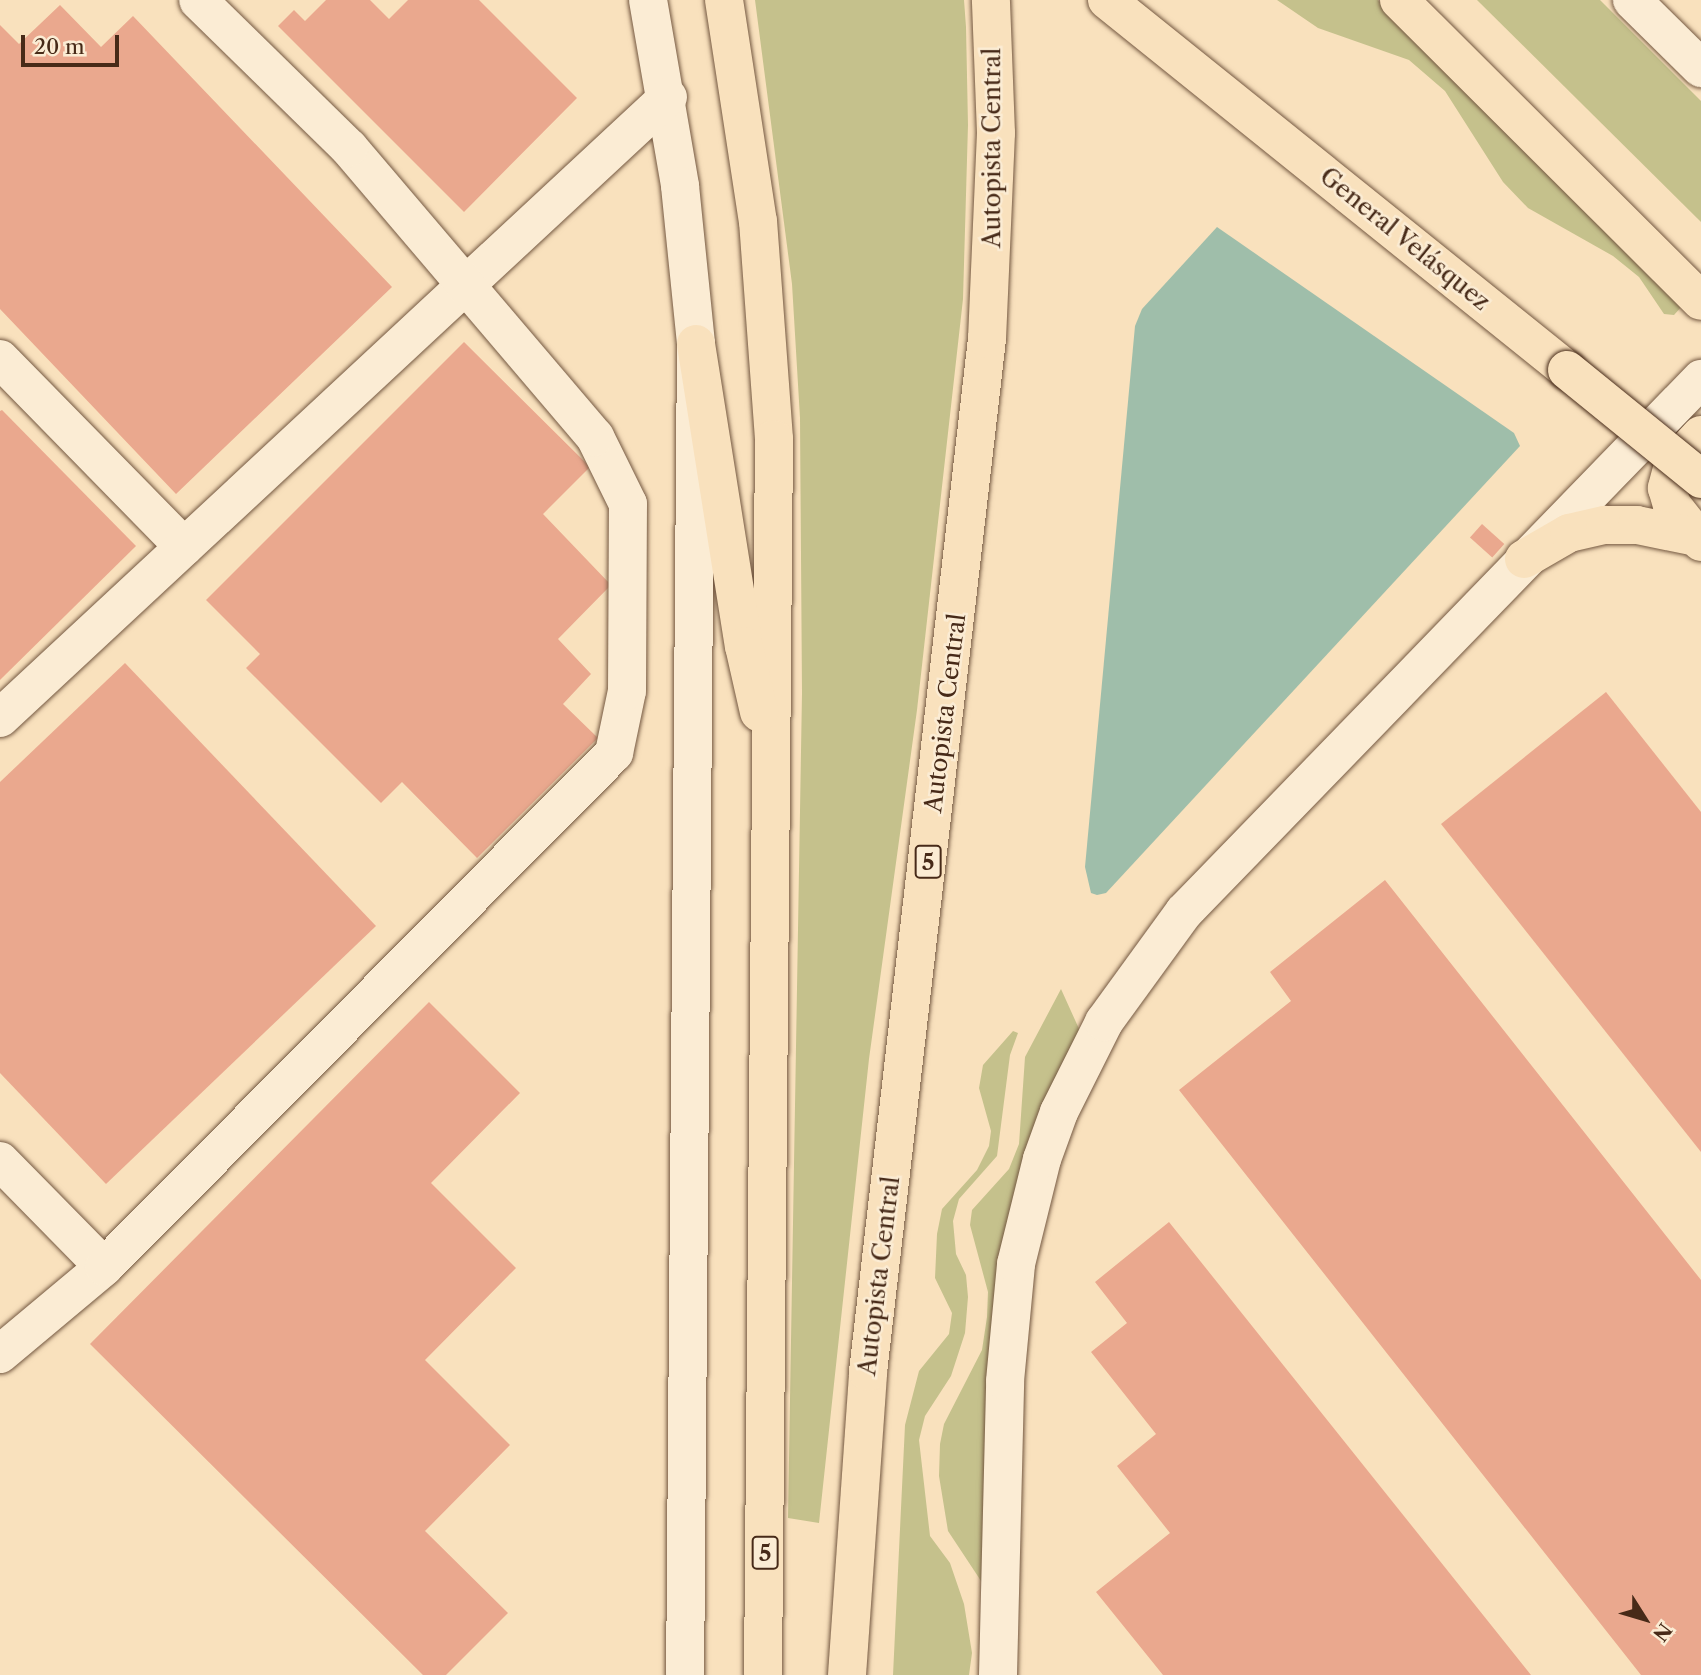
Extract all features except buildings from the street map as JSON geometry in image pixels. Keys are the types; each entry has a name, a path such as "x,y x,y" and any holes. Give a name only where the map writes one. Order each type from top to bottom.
{"highway":[{"name":"5","path":"724,0 748,142 769,344 776,548 763,1675"},
{"name":"Autopista Central","path":"847,1675 868,1372 987,339 996,133 991,0"},
{"name":"General Velásquez","path":"1108,0 1701,479"},
{"path":"1399,0 1694,293"},
{"path":"696,344 744,646 772,751"},
{"path":"1699,539 1672,505 1668,476 1701,435"},
{"path":"1524,559 1569,533 1605,524 1637,525 1699,539"}],"street":[{"path":"0,1354 104,1267 614,753 627,691 628,504 595,437 349,148 198,0"},
{"path":"649,0 668,97 696,344 685,1675"},
{"path":"1632,0 1701,68"},
{"path":"0,718 668,97"},
{"path":"0,359 184,547"},
{"path":"998,1675 1008,1322 1028,1206 1080,1066 1128,984 1184,912 1701,379"},
{"path":"0,1161 104,1267"}],"shaded area":[{"path":"755,0 964,0 966,27 968,125 963,299 917,710 869,1059 819,1523 788,1518 802,693 800,418 792,284"},
{"path":"1277,0 1378,0 1683,305 1674,315 1664,314 1639,277 1613,256 1528,208 1503,182 1445,91 1409,60 1318,28"},
{"path":"1477,0 1600,0 1701,101 1701,222"},
{"path":"1217,227 1514,433 1520,446 1106,893 1097,895 1091,893 1085,867 1135,326 1142,309"},
{"path":"1061,989 1080,1031 1058,1071 985,1587 948,1531 939,1476 940,1444 944,1424 982,1350 987,1317 988,1292 970,1225 972,1210 1009,1169 1019,1144 1025,1057"},
{"path":"1013,1031 1018,1033 1010,1055 997,1156 959,1199 953,1221 956,1254 966,1275 968,1297 965,1333 951,1376 925,1416 919,1440 930,1536 950,1563 964,1604 972,1653 969,1675 893,1675 905,1425 919,1371 949,1334 952,1313 935,1278 937,1234 942,1209 977,1170 989,1146 991,1131 979,1088 983,1065"}]}
